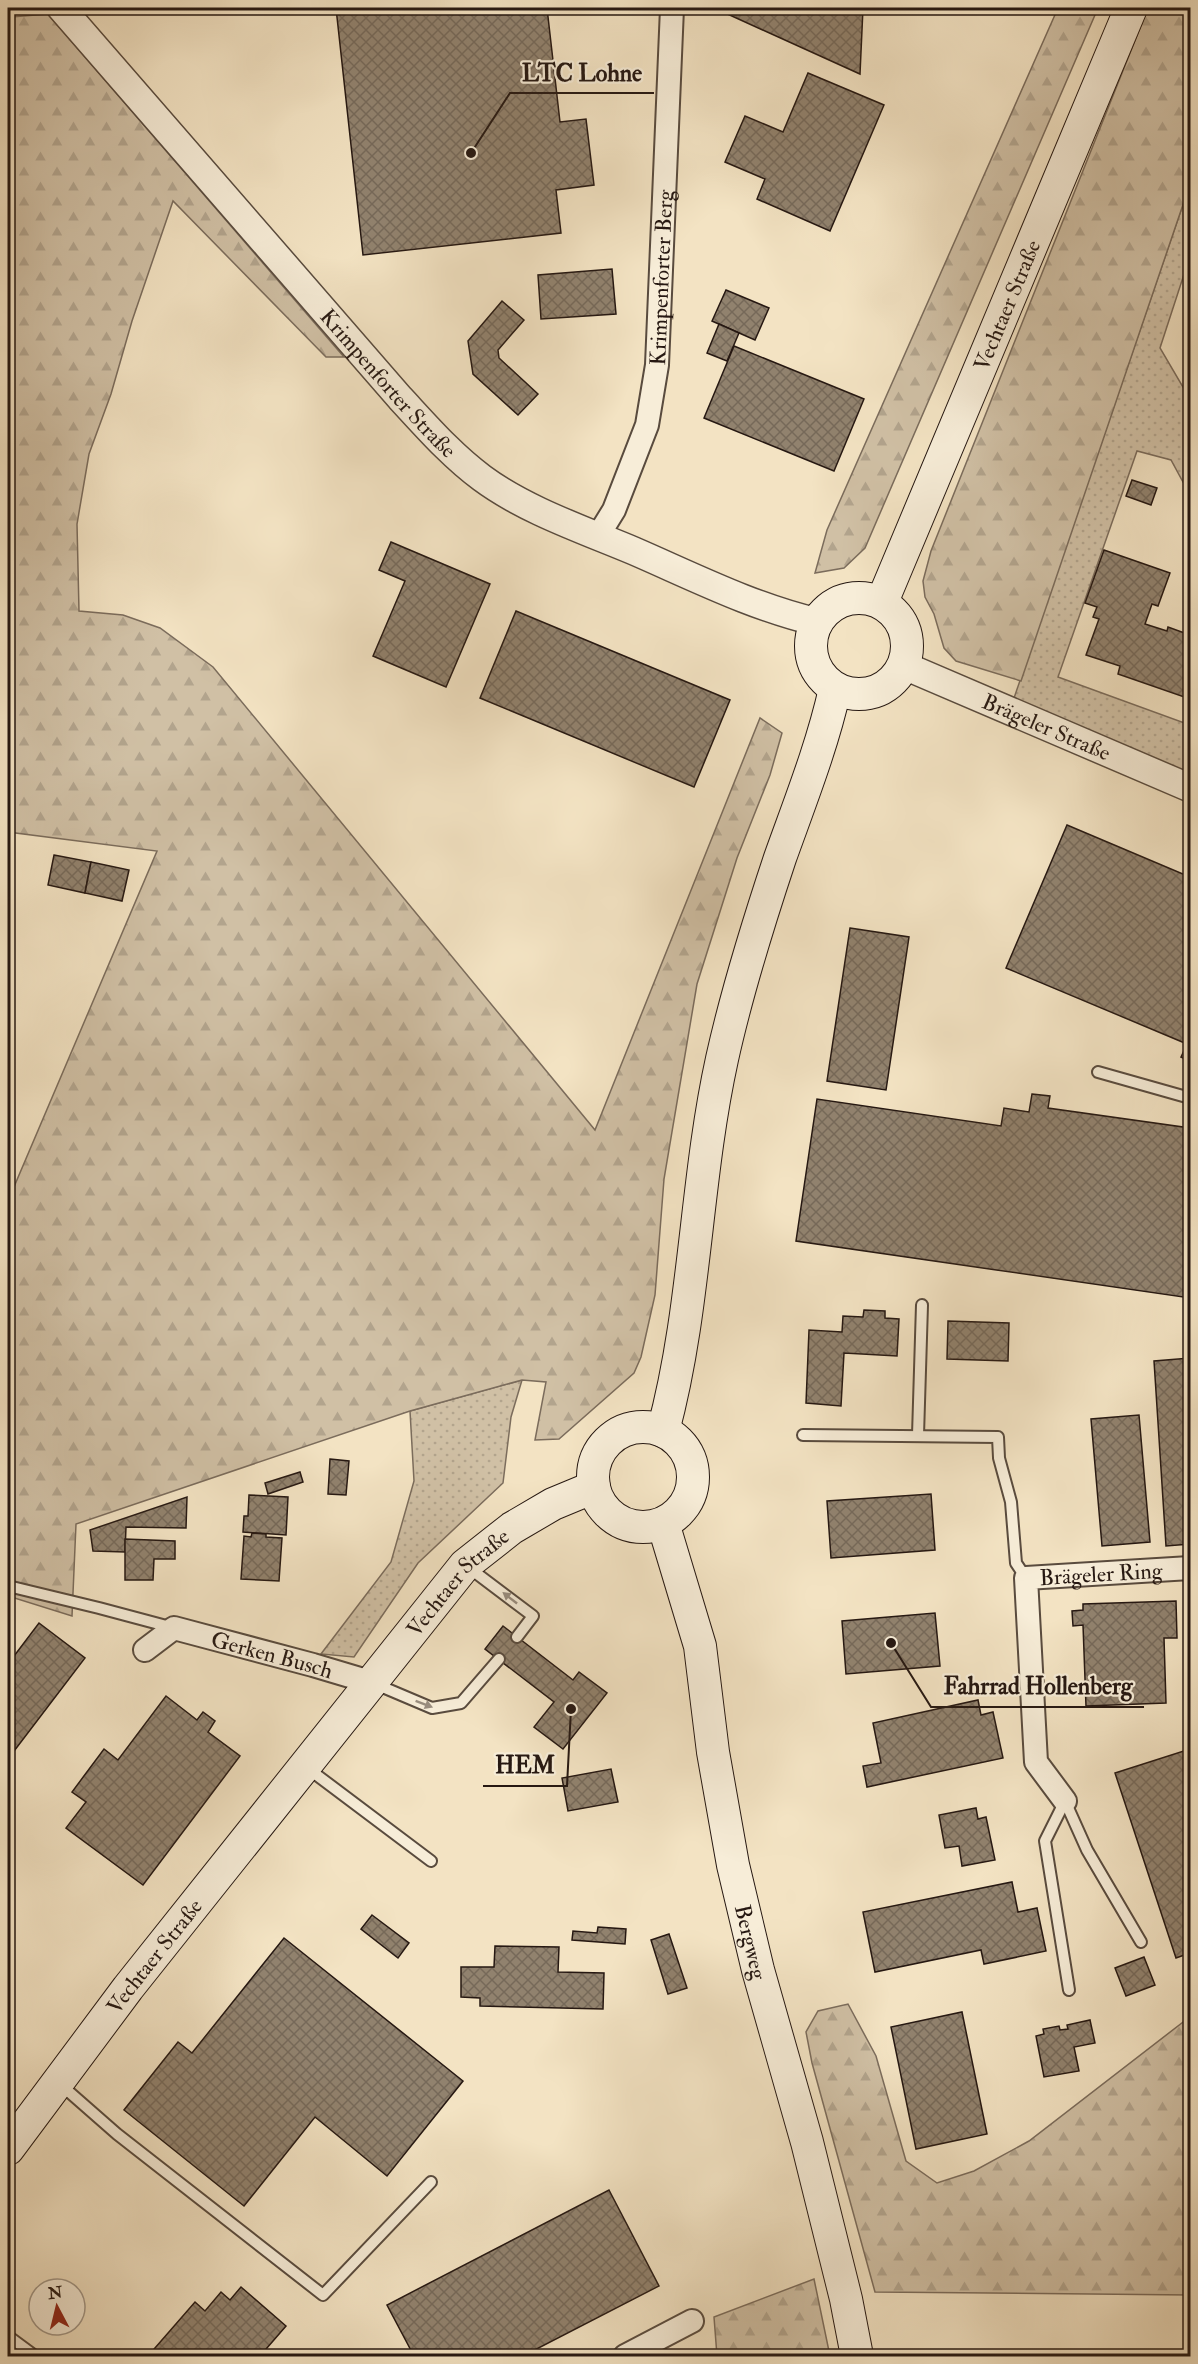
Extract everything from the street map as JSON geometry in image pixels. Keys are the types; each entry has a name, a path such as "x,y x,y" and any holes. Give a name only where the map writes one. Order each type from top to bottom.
{"main road":[{"name":"Vechtaer Straße","path":"882,602 1131,8"},
{"path":"868,598 882,602 896,613 905,627 907,637 905,666 892,681 875,691 859,694 835,690 820,675 813,660 811,638 817,622 831,606 846,599 868,598"},
{"path":"663,1431 673,1394 722,1060 743,975 780,860 826,730 835,690"},
{"path":"648,1428 663,1431 685,1450 691,1463 693,1477 691,1492 685,1505 675,1516 663,1523 648,1527 633,1526 620,1521 608,1512 599,1500 594,1487 594,1472 598,1457 606,1444 618,1434 633,1429 648,1428"},
{"name":"Vechtaer Straße","path":"8,2149 128,1988 465,1565 512,1527 554,1504 594,1487"},
{"name":"Bergweg","path":"663,1523 700,1646 713,1752 733,1865 758,1970 807,2142 846,2299 857,2356"}],"street":[{"name":"Krimpenforter Straße","path":"61,8 400,398 450,451 482,478 512,498 598,536 778,613 817,622"},
{"name":"Krimpenforter Berg","path":"598,536 614,510 647,426 657,365 672,8"},
{"name":"Brägeler Straße","path":"905,666 1191,788"},
{"name":"Brägeler Ring","path":"1065,1801 1036,1762 1026,1578 1191,1568"},
{"name":"Gerken Busch","path":"174,1628 370,1682"},
{"path":"145,1650 174,1628"},
{"path":"625,2356 692,2321"}],"lane":[{"path":"1098,1072 1191,1098"},
{"path":"918,1435 922,1305"},
{"path":"803,1435 998,1437 999,1458 1011,1502 1016,1563 1026,1578"},
{"path":"465,1565 533,1616 517,1637"},
{"name":"Gerken Busch","path":"8,1586 174,1628"},
{"path":"370,1682 432,1708 461,1703 499,1659"},
{"path":"304,1766 431,1861"},
{"path":"1065,1801 1087,1850 1140,1942"},
{"path":"1065,1801 1045,1841 1069,1990"},
{"path":"57,2082 74,2094 117,2134 323,2295 431,2182"},
{"path":"8,2336 35,2356"}],"green space":[{"path":"1058,8 1098,8 865,548 844,568 815,573 827,530"},
{"path":"1148,8 1190,8 1190,184 1021,681 956,661 944,648 934,614 925,597 923,581 931,551"},
{"path":"48,14 344,357 326,357 173,201 132,321 111,394 89,454 77,524 79,611 123,615 160,628 213,667 595,1130 760,718 782,733 770,775 737,858 697,984 664,1179 655,1295 641,1357 634,1373 559,1439 535,1440 546,1382 522,1380 410,1411 76,1524 72,1616 8,1596 8,1201 157,851 8,832 8,38 11,17"},
{"path":"1190,184 1190,256 1160,348 1190,399 1190,495 1171,460 1137,451 1058,677 1190,725 1190,777 1013,701"},
{"path":"522,1380 511,1417 503,1483 418,1563 354,1657 321,1654 391,1562 414,1481 410,1411"},
{"path":"848,2004 876,2056 906,2161 937,2183 974,2171 1029,2141 1187,2019 1190,2020 1190,2295 875,2292 812,2063 806,2032 818,2011"},
{"path":"814,2279 830,2356 717,2356 714,2317"}],"building":[{"path":"336,8 547,8 560,122 586,119 594,185 556,190 561,233 363,255"},
{"path":"723,8 863,8 860,74 723,12"},
{"path":"808,73 884,105 830,231 757,199 765,179 725,162 745,116 783,132"},
{"path":"612,269 616,314 541,319 538,275"},
{"path":"726,290 769,308 755,340 712,321"},
{"path":"502,301 524,320 498,350 499,358 538,394 518,415 473,374 468,341"},
{"path":"719,324 739,333 727,361 707,353"},
{"path":"734,346 864,399 834,471 704,418"},
{"path":"1132,480 1157,488 1151,505 1126,496"},
{"path":"391,542 490,584 446,687 373,656 405,581 379,570"},
{"path":"1104,550 1170,573 1158,606 1152,604 1145,624 1167,631 1168,627 1190,635 1190,699 1118,674 1120,666 1086,655 1099,619 1093,617 1097,607 1085,603"},
{"path":"516,611 730,700 694,787 480,698"},
{"path":"1067,825 1190,877 1190,1061 1181,1057 1187,1044 1006,968"},
{"path":"54,855 91,862 85,893 48,885"},
{"path":"91,862 129,870 122,901 85,893"},
{"path":"850,928 909,937 886,1090 827,1081"},
{"path":"1032,1094 1050,1096 1048,1108 1190,1128 1190,1298 796,1241 817,1099 1001,1126 1004,1108 1029,1112"},
{"path":"864,1310 885,1311 885,1318 899,1319 897,1356 844,1353 841,1406 806,1403 809,1330 842,1332 843,1316 863,1317"},
{"path":"948,1321 1009,1323 1008,1361 947,1359"},
{"path":"1190,1358 1190,1544 1166,1546 1154,1361"},
{"path":"1139,1415 1150,1542 1102,1546 1091,1419"},
{"path":"330,1459 349,1461 346,1495 328,1494"},
{"path":"300,1472 303,1482 268,1494 265,1483"},
{"path":"931,1494 935,1550 831,1558 827,1501"},
{"path":"249,1495 288,1497 286,1535 243,1532 244,1516 248,1516"},
{"path":"187,1497 186,1528 126,1527 125,1552 93,1551 90,1530"},
{"path":"252,1533 282,1538 279,1581 241,1579 244,1536 251,1537"},
{"path":"125,1539 175,1541 175,1559 154,1559 153,1580 125,1580"},
{"path":"1176,1601 1177,1638 1164,1638 1166,1703 1086,1706 1083,1625 1073,1626 1072,1611 1083,1610 1083,1604"},
{"path":"935,1613 940,1666 846,1674 842,1621"},
{"path":"39,1623 85,1658 8,1759 8,1664"},
{"path":"503,1626 573,1680 579,1672 607,1693 563,1749 534,1727 554,1702 485,1649"},
{"path":"166,1696 197,1720 203,1712 215,1721 208,1732 240,1756 143,1885 66,1828 86,1802 72,1792 104,1749 118,1760"},
{"path":"978,1700 981,1715 993,1712 1003,1758 867,1787 863,1766 881,1763 873,1723"},
{"path":"1190,1749 1190,1953 1176,1958 1115,1773"},
{"path":"611,1769 618,1802 568,1811 562,1778"},
{"path":"976,1808 978,1819 986,1817 995,1860 962,1866 959,1846 945,1848 939,1815"},
{"path":"1012,1882 1018,1912 1037,1908 1046,1951 984,1964 981,1950 875,1972 863,1912"},
{"path":"372,1915 409,1943 398,1958 361,1929"},
{"path":"598,1927 626,1929 625,1944 572,1940 573,1931 597,1933"},
{"path":"669,1934 687,1988 668,1994 651,1940"},
{"path":"284,1938 463,2081 387,2176 315,2117 244,2206 124,2110 178,2042 192,2053"},
{"path":"495,1946 559,1947 558,1972 604,1973 603,2009 480,2006 480,1998 461,1997 461,1967 494,1967"},
{"path":"1144,1957 1155,1985 1126,1996 1115,1968"},
{"path":"962,2012 987,2134 916,2149 891,2027"},
{"path":"1090,2020 1095,2043 1074,2047 1079,2071 1044,2077 1036,2036 1044,2034 1043,2029 1059,2026 1060,2030 1068,2029 1067,2025"},
{"path":"609,2190 659,2286 523,2356 414,2356 387,2305"},
{"path":"241,2287 286,2326 260,2356 148,2356 195,2302 205,2311 221,2292 230,2300"}],"place":[{"name":"LTC Lohne","path":"471,153"},
{"name":"Fahrrad Hollenberg","path":"891,1643"},
{"name":"HEM","path":"571,1709"}]}
